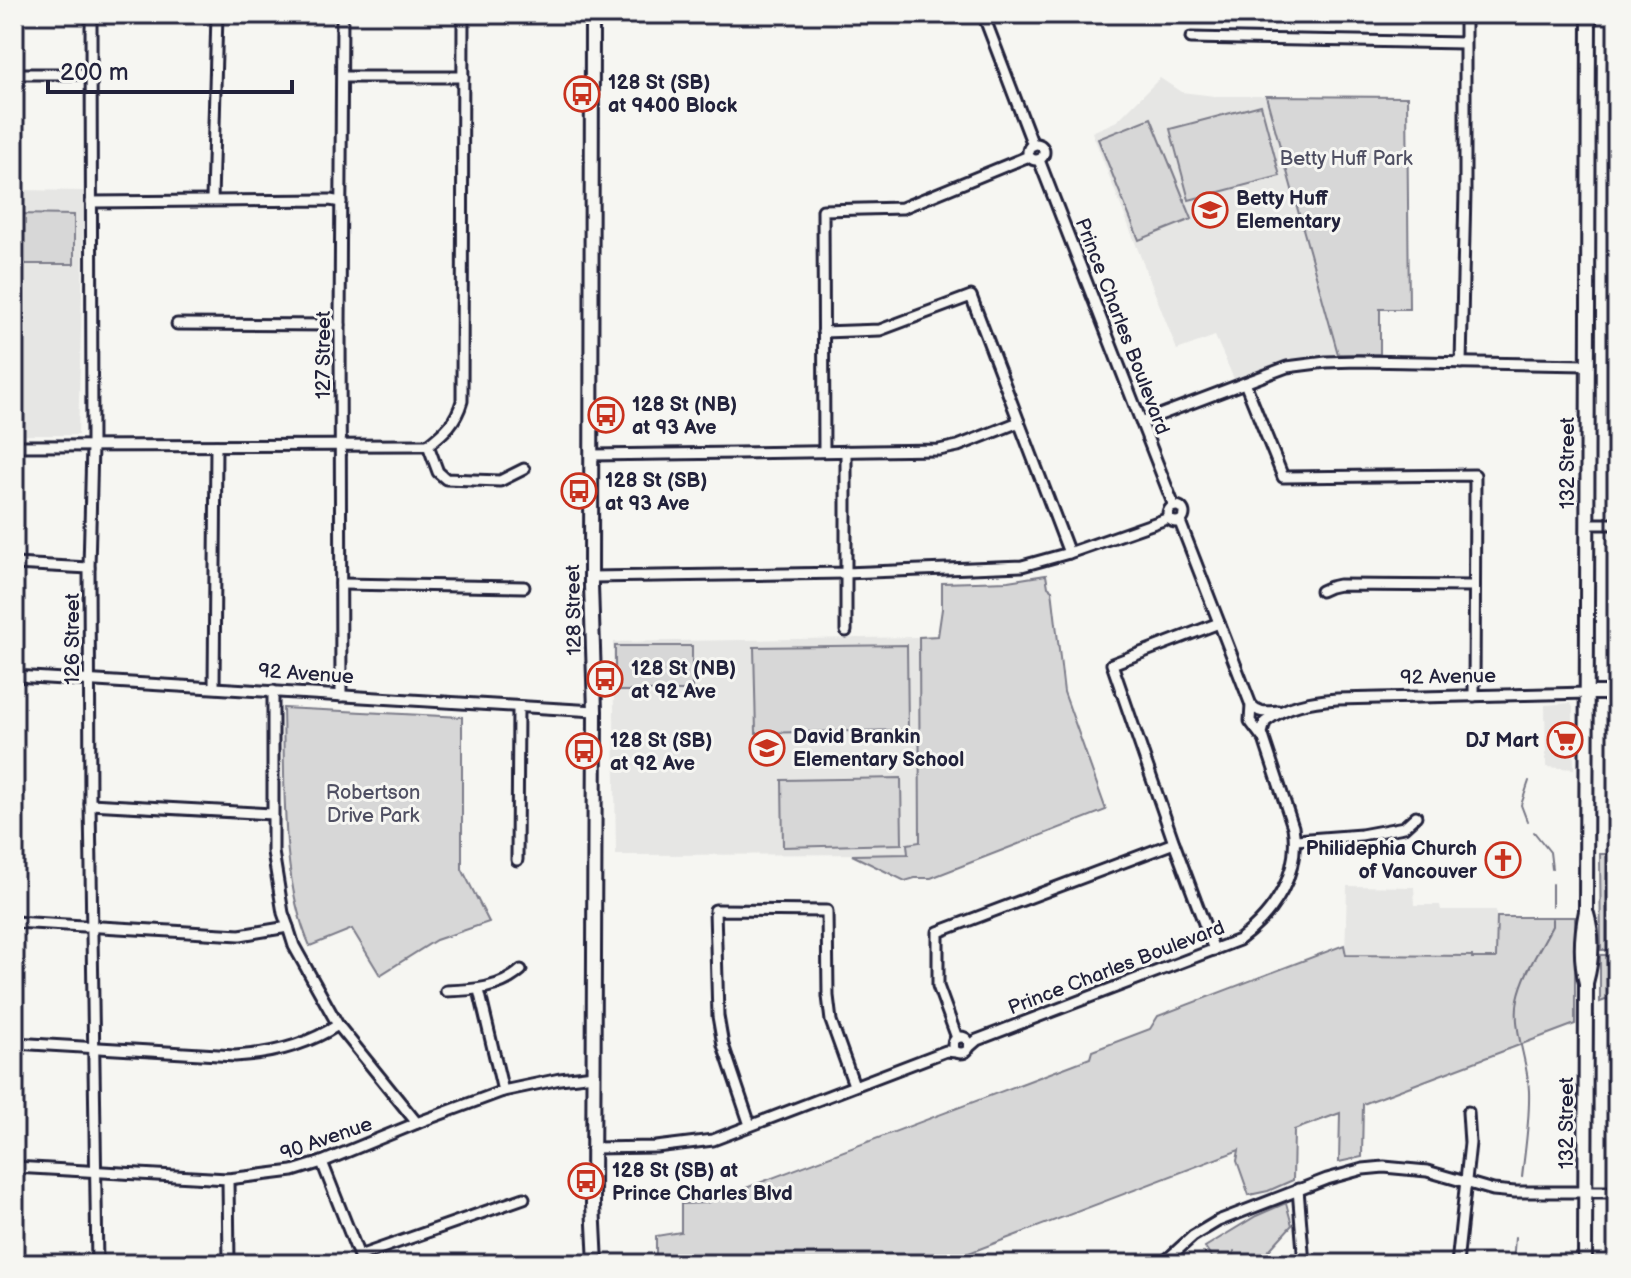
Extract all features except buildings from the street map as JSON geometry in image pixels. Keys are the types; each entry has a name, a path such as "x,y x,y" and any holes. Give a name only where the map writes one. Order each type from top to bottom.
{"main road":[{"name":"128 Street","path":"590,1264 593,1204 595,711 591,577 592,14"},
{"name":"132 Street","path":"1585,1264 1586,983 1591,965 1591,928 1586,911 1589,14"},
{"name":"92 Avenue","path":"1588,693 1617,693"},
{"name":"128 Street","path":"593,1204 596,1264"}],"street":[{"name":"126 Street","path":"91,14 90,804 97,1264"},
{"path":"212,200 217,14"},
{"name":"127 Street","path":"341,696 342,14"},
{"path":"14,446 428,445 451,426 462,401 463,14"},
{"path":"824,451 823,210 902,208 1034,158 1028,150 1033,145 983,14"},
{"path":"1461,363 1465,14"},
{"path":"1191,38 1464,43"},
{"path":"14,74 90,74"},
{"path":"343,77 463,77"},
{"name":"Prince Charles Boulevard","path":"1034,158 1174,506"},
{"path":"91,202 341,202"},
{"path":"823,332 880,330 971,296 1069,553"},
{"path":"177,324 340,325"},
{"path":"1141,422 1287,367 1326,362 1587,365"},
{"path":"1245,383 1283,477 1475,475 1474,696"},
{"path":"592,455 939,450 958,446 1019,422"},
{"path":"428,445 438,472 446,479 500,481 524,469"},
{"path":"214,687 216,446"},
{"path":"846,451 846,631"},
{"path":"1174,506 1183,510 1184,516 1180,522 1169,518 1168,512 1174,506"},
{"path":"591,577 845,573 1022,566 1169,518"},
{"name":"Prince Charles Boulevard","path":"593,1148 671,1146 713,1140 1239,940 1264,918 1275,904 1291,871 1296,840 1258,717 1180,522"},
{"path":"1587,524 1617,524"},
{"path":"14,564 89,568"},
{"path":"341,584 524,587"},
{"path":"1321,591 1339,585 1474,586"},
{"path":"1214,950 1112,664 1219,623"},
{"name":"92 Avenue","path":"14,676 595,711"},
{"path":"273,691 272,814 275,872 283,913 294,946 338,1025 417,1123"},
{"name":"92 Avenue","path":"1258,717 1302,703 1337,699 1588,693"},
{"path":"517,860 518,707"},
{"path":"90,804 272,814"},
{"path":"1296,840 1361,835 1404,827 1416,816"},
{"path":"961,1045 938,986 938,932 1174,843"},
{"path":"750,1125 723,1045 718,1016 715,910 827,911 831,1021 854,1085"},
{"path":"14,922 240,935 288,927"},
{"path":"446,991 479,990 509,980 521,970"},
{"path":"479,990 503,1091"},
{"path":"14,1043 255,1055 302,1043 338,1025"},
{"name":"90 Avenue","path":"14,1167 228,1179 293,1171 503,1091 594,1075"},
{"path":"1457,1264 1470,1143 1468,1112"},
{"path":"322,1162 356,1260 524,1198"},
{"path":"1162,1264 1193,1236 1218,1221 1352,1171 1384,1167 1427,1171 1493,1190 1515,1192 1617,1192"},
{"path":"228,1179 229,1264"},
{"path":"1298,1189 1304,1264"}],"shaded area":[{"name":"Betty Huff Elementary","path":"1160,78 1181,92 1266,96 1338,354 1280,362 1234,379 1215,336 1177,350 1092,132 1117,121"},
{"path":"14,190 85,191 78,435 14,435"},
{"name":"David Brankin Elementary School","path":"919,637 920,854 616,855 613,642"},
{"path":"1570,703 1573,707 1574,769 1546,767 1545,705"},
{"path":"1347,886 1414,887 1415,905 1440,905 1441,910 1496,910 1496,958 1345,955"}],"green space":[{"name":"Betty Huff Park","path":"1266,96 1407,97 1409,309 1380,309 1380,354 1338,354"},
{"path":"1261,105 1280,176 1189,200 1170,129"},
{"path":"1151,118 1192,219 1139,240 1098,139"},
{"path":"14,214 74,215 74,264 14,264"},
{"path":"1046,575 1048,587 1052,590 1064,692 1106,810 931,878 905,881 852,855 908,854 907,844 920,842 919,637 938,636 942,583 1008,581"},
{"path":"907,645 908,730 756,733 754,647"},
{"path":"615,646 692,646 692,691 615,691"},
{"name":"Robertson Drive Park","path":"283,708 462,717 462,869 489,922 436,940 380,975 352,929 310,946 300,920 289,860"},
{"path":"901,778 902,844 783,847 782,780"},
{"path":"1600,854 1617,854 1617,950 1601,950"},
{"path":"1497,917 1575,917 1575,1024 1363,1104 1362,1157 1339,1162 1340,1113 1294,1130 1293,1180 1268,1191 1249,1195 1237,1161 1239,1150 940,1264 609,1264 656,1262 656,1236 681,1232 681,1204 706,1203 1090,1058 1092,1051 1150,1029 1158,1016 1344,945 1346,955 1496,958"},
{"path":"1600,955 1617,955 1617,996 1600,1002"},
{"path":"1286,1203 1292,1225 1261,1259 1261,1264 1216,1264 1205,1247 1256,1216"}],"waterway":[{"path":"1527,821 1521,805 1529,781"},
{"path":"1534,832 1550,852 1552,869"},
{"path":"1552,884 1552,907"},
{"path":"1522,1177 1529,1091 1517,1022 1518,999 1528,971 1552,926 1552,919"},
{"path":"1513,1264 1515,1237"},
{"path":"1233,1264 1234,1251"}],"place":[{"name":"128 St (SB) at 9400 Block","path":"582,94"},
{"name":"Betty Huff Elementary","path":"1210,210"},
{"name":"128 St (NB) at 93 Ave","path":"606,415"},
{"name":"128 St (SB) at 93 Ave","path":"579,491"},
{"name":"128 St (NB) at 92 Ave","path":"605,679"},
{"name":"DJ Mart","path":"1565,740"},
{"name":"David Brankin Elementary School","path":"767,748"},
{"name":"128 St (SB) at 92 Ave","path":"584,751"},
{"name":"Philidephia Church of Vancouver","path":"1503,860"},
{"name":"128 St (SB) at Prince Charles Blvd","path":"586,1181"}]}
